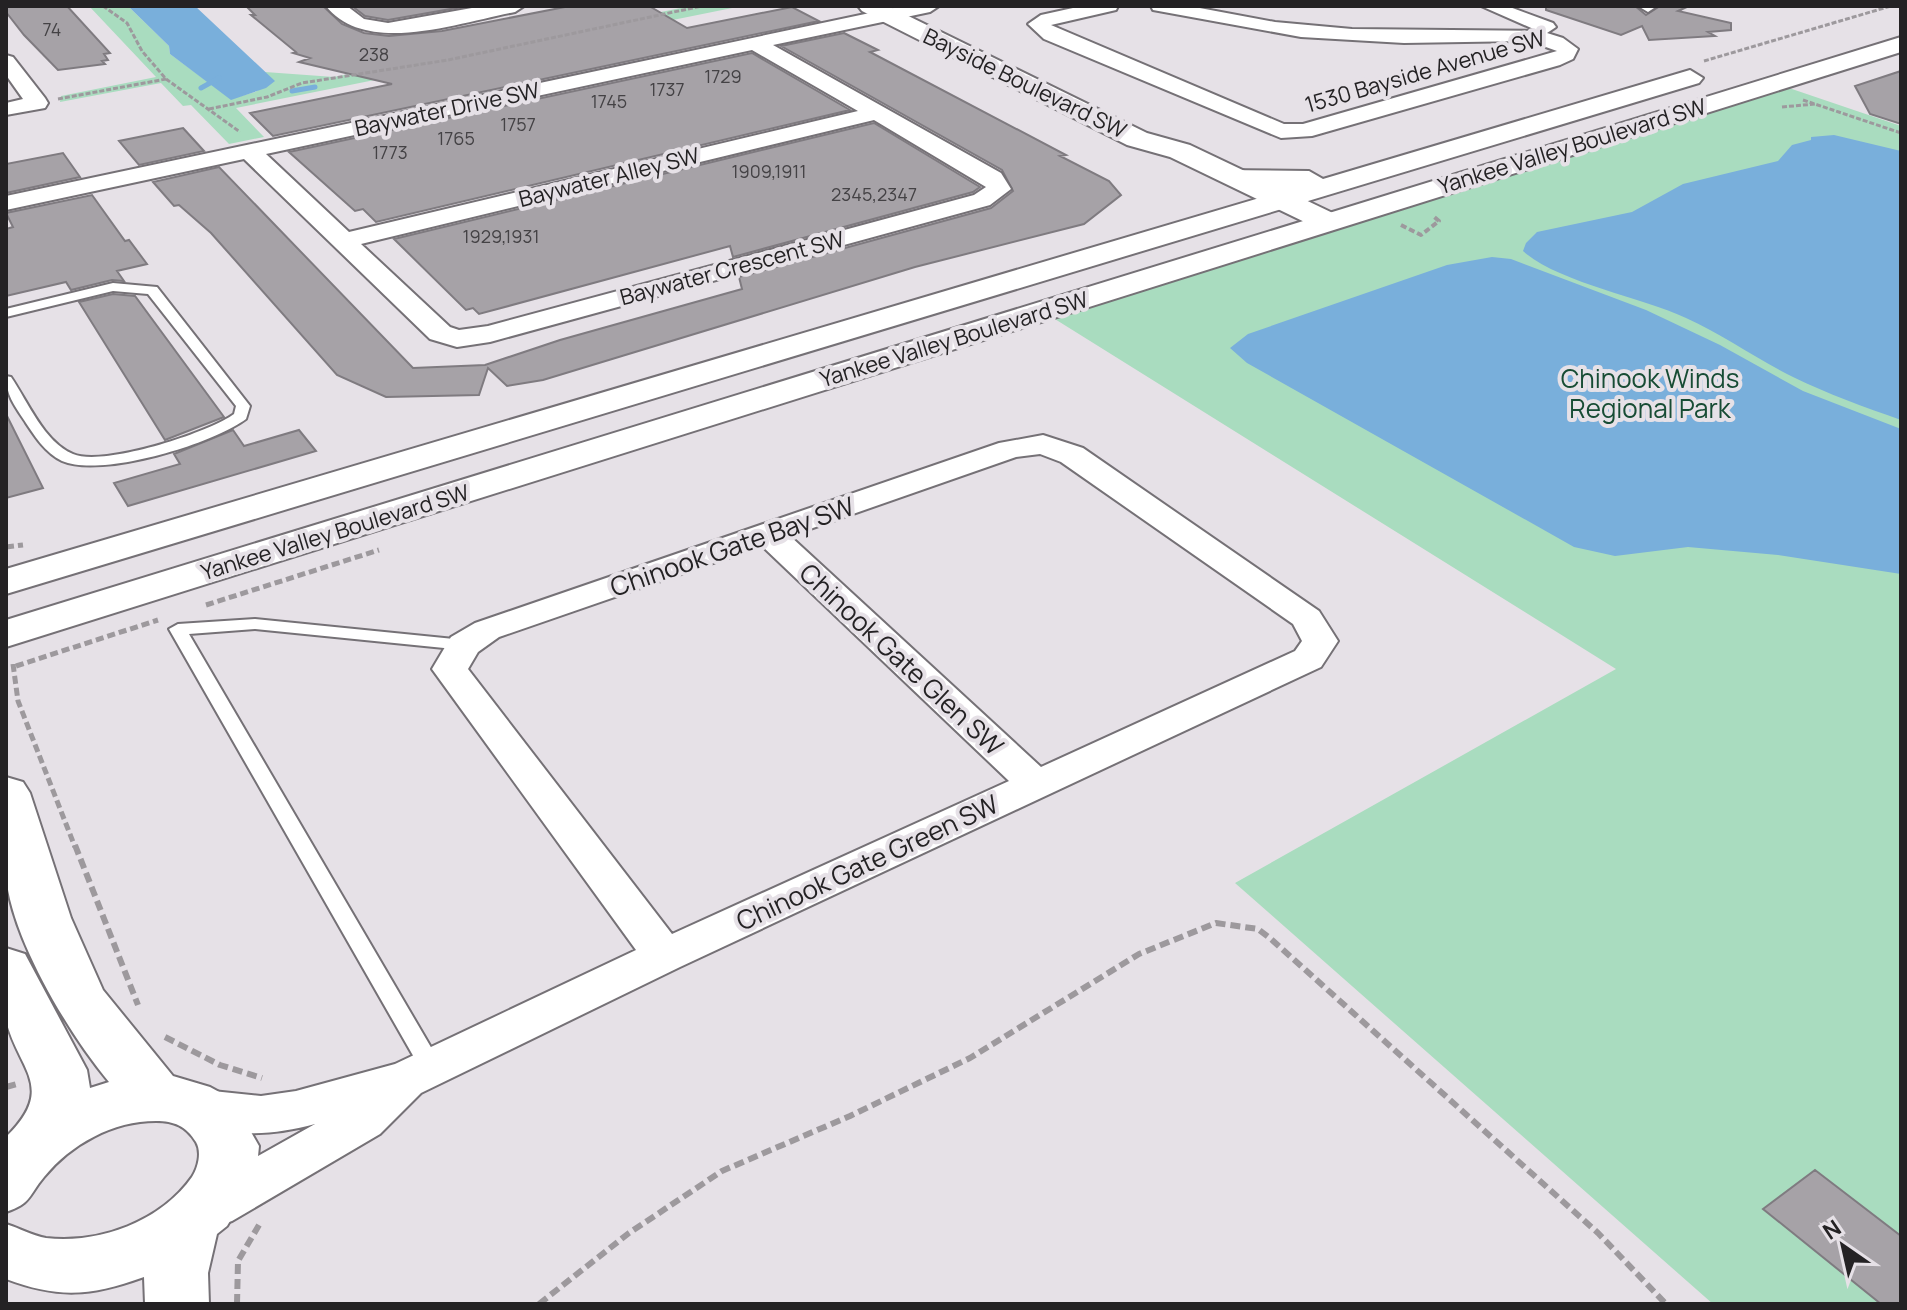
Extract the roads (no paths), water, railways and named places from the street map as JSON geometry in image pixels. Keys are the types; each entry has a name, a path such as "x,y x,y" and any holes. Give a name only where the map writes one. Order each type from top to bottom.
{"main road":[{"name":"Bayside Boulevard SW","path":"879,10 1137,139 1180,151 1233,176 1269,204"},
{"name":"Yankee Valley Boulevard SW","path":"6,634 1901,44"},
{"name":"Yankee Valley Boulevard SW","path":"6,582 1719,69"},
{"name":"Bayside Boulevard SW","path":"1137,139 1157,157 1269,204 1314,227"},
{"path":"1233,176 1303,180 1413,161"},
{"path":"6,558 144,540"},
{"path":"6,793 51,933 75,990 115,1049 180,1103 221,1126 231,1149 222,1220 176,1273 177,1304"},
{"path":"6,968 58,1070 62,1086 44,1139"},
{"path":"7,1184 23,1159 44,1139 100,1108 129,1100 180,1103"},
{"path":"35,1274 95,1278 128,1270 222,1220"}],"street":[{"path":"335,6 358,24 377,29 400,28 515,6"},
{"name":"Baywater Drive SW","path":"6,203 246,143 754,43 879,10 930,6"},
{"name":"1530 Bayside Avenue SW","path":"1109,6 1059,10 1038,24 1051,35 1281,131 1304,131 1566,55 1568,49 1551,39 1518,35 1407,38 1318,33 1160,6"},
{"name":"1530 Bayside Avenue SW","path":"1490,6 1544,25 1551,39"},
{"name":"Baywater Crescent SW","path":"246,143 440,333 457,339 473,338 982,200 999,189 993,178 754,43"},
{"path":"6,61 37,103 6,109"},
{"name":"Baywater Alley SW","path":"343,241 875,113"},
{"name":"Chinook Gate Bay SW","path":"464,645 487,630 1010,449 1043,444 1072,455 1307,618 1320,641"},
{"name":"Chinook Gate Glen SW","path":"768,533 1036,784"},
{"name":"Chinook Gate Green SW","path":"180,1103 261,1115 419,1073 664,956 1308,659 1320,641"},
{"path":"464,645 450,669 664,956"},
{"name":"Chinook Gate Green SW","path":"222,1220 363,1120 419,1073"}],"lane":[{"path":"6,313 113,287 152,290 243,406 241,416 208,435 105,464 78,464 58,453 39,434 6,380"},
{"path":"419,1073 178,629 255,624 464,645"}],"water":[{"path":"128,6 195,6 275,81 266,88 231,100 170,54 169,46"},
{"path":"1834,135 1901,151 1901,420 1793,377 1686,318 1556,272 1523,251 1537,232 1632,212 1683,184 1778,161 1792,145 1811,140 1811,137"},
{"path":"1492,257 1511,259 1646,310 1720,345 1803,391 1901,429 1901,574 1778,555 1688,547 1615,556 1574,547 1247,363 1230,348 1248,334 1447,265"}],"waterway":[{"path":"201,88 219,78"},
{"path":"292,91 315,87"}],"park label":[{"name":"Chinook Winds Regional Park","path":"1650,393"}]}
